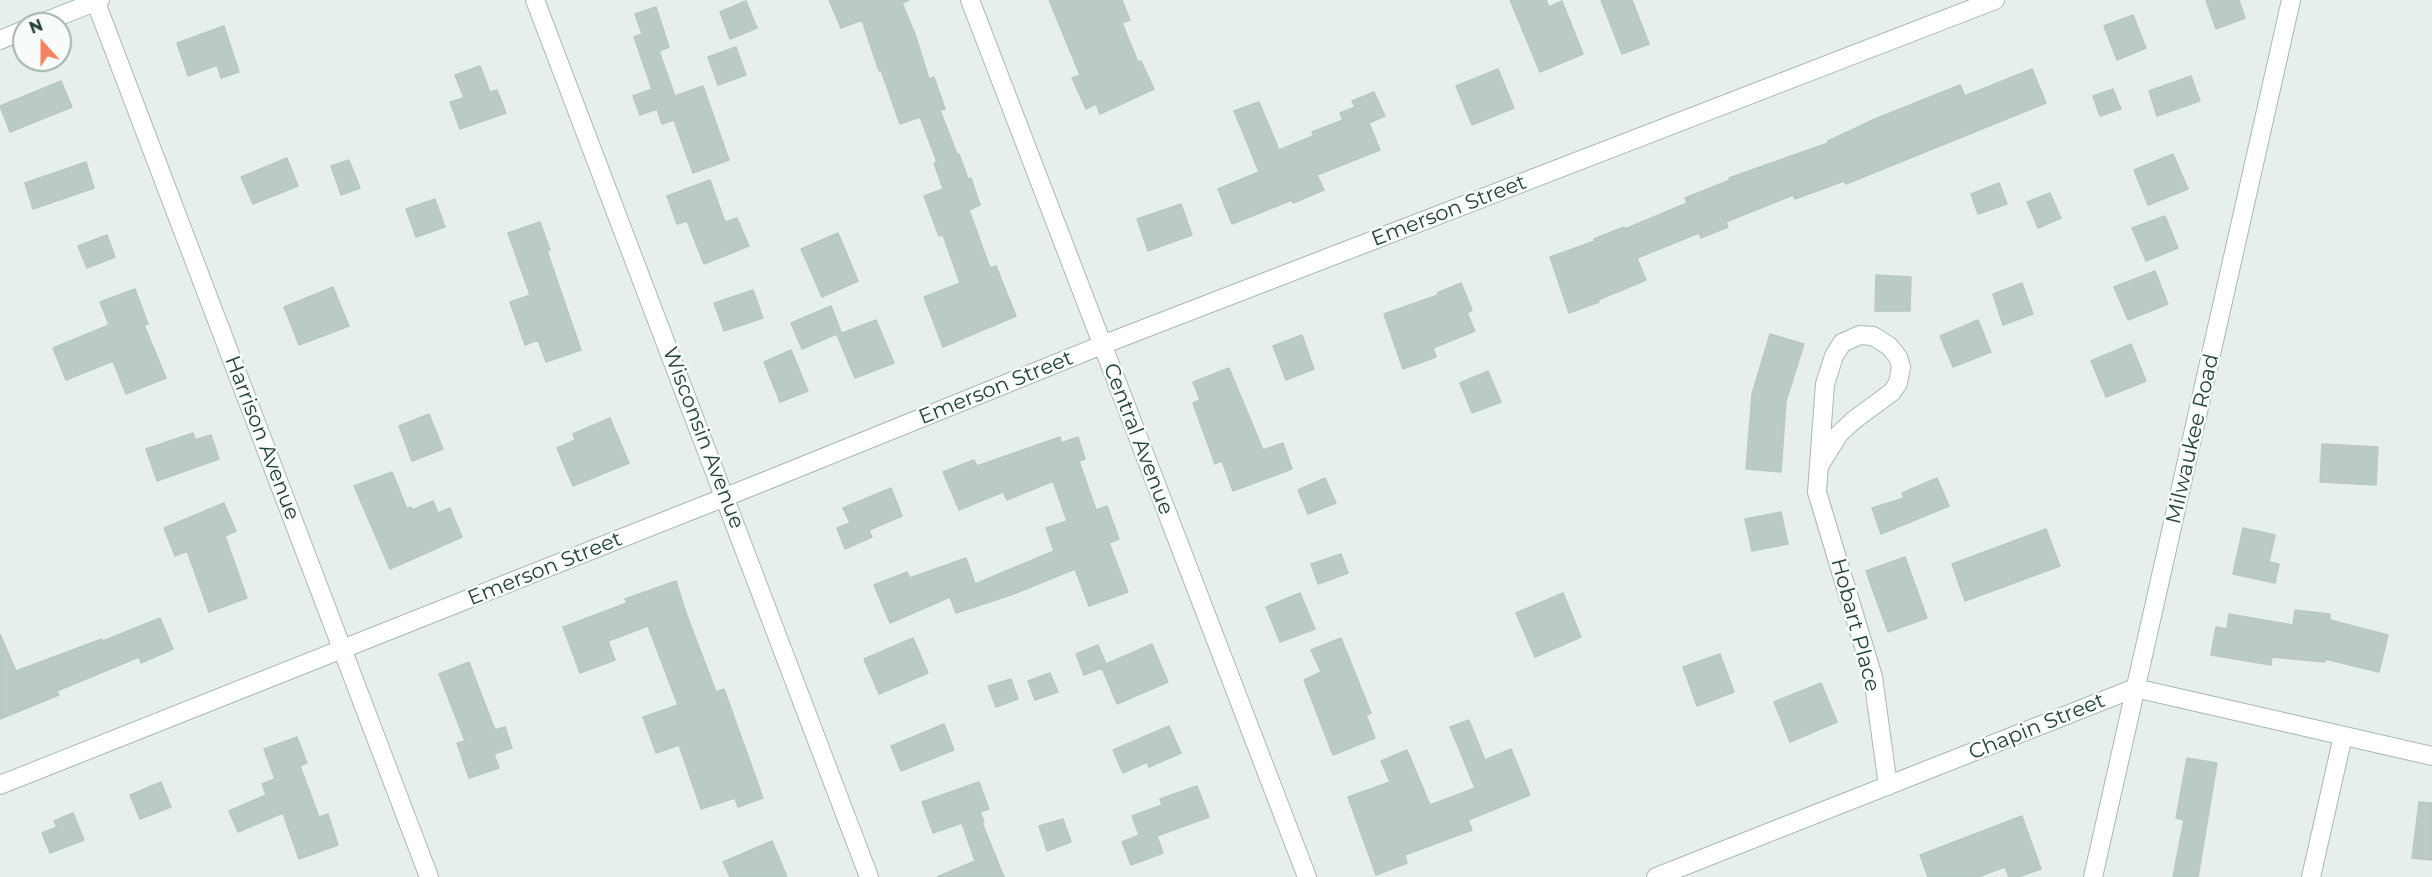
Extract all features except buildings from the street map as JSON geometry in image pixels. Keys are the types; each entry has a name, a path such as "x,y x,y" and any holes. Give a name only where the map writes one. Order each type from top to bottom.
{"street":[{"name":"Wisconsin Avenue","path":"535,0 869,877"},
{"name":"Central Avenue","path":"970,0 1307,877"},
{"name":"Emerson Street","path":"0,785 1102,345 1995,0"},
{"name":"Milwaukee Road","path":"2093,877 2290,0"},
{"path":"69,12 97,1"},
{"name":"Harrison Avenue","path":"97,1 429,877"},
{"name":"Hobart Place","path":"1819,466 1839,434 1892,392 1898,383 1901,367 1898,357 1889,346 1873,336 1860,335 1842,343 1834,356 1825,384 1817,492 1873,677 1888,786"},
{"path":"2135,688 2432,756"},
{"name":"Chapin Street","path":"1656,877 2135,688"},
{"path":"2311,877 2343,736"}]}
